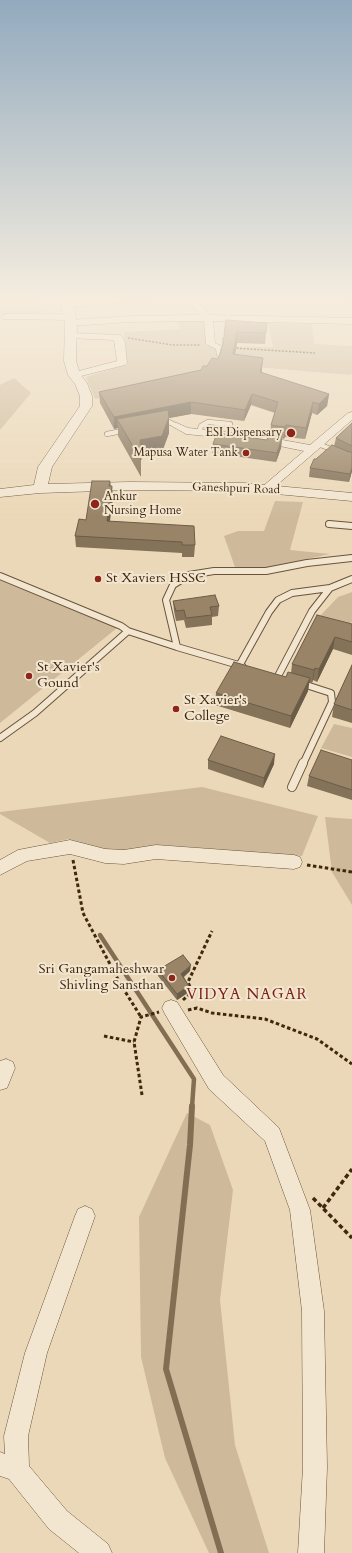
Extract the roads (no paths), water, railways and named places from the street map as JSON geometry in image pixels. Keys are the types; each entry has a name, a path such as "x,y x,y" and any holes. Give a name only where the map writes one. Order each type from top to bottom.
{"street":[{"path":"40,489 45,467 86,406 86,396 73,370"},
{"path":"74,375 92,370"},
{"path":"266,489 352,415"},
{"path":"177,426 186,431 315,446"},
{"name":"Ganeshpuri Road","path":"0,493 40,489 130,486 244,487 352,497"},
{"path":"0,868 24,855 70,847 105,856 124,857 156,852 294,862"},
{"path":"173,1011 216,1082 246,1109 272,1136 300,1210 313,1311 316,1467 311,1553"},
{"path":"85,1216 36,1353 8,1467 58,1520 99,1553"}],"lane":[{"path":"153,425 169,422 177,426"},
{"path":"199,432 201,426 208,422 230,424"},
{"path":"107,434 130,429"},
{"path":"315,446 343,454"},
{"path":"328,524 352,526"},
{"path":"177,647 166,600 173,585 189,575 214,571 266,571 307,563 352,558"},
{"path":"0,576 121,626 128,631 247,668"},
{"path":"239,666 269,612 278,600 292,594 330,588 352,579"},
{"path":"278,676 312,611 330,588"},
{"path":"0,738 35,713 128,631"},
{"path":"270,674 286,678"},
{"path":"292,787 332,702 331,692 293,680"}],"waterway":[{"path":"100,935 194,1079 192,1107"},
{"path":"192,1106 190,1145 166,1369 221,1553"}],"place":[{"name":"ESI Dispensary","path":"291,433"},
{"name":"Mapusa Water Tank","path":"246,453"},
{"name":"Ankur Nursing Home","path":"95,504"},
{"name":"St Xaviers HSSC","path":"98,579"},
{"name":"St Xavier's Gound","path":"29,676"},
{"name":"St Xavier's College","path":"176,709"},
{"name":"Sri Gangamaheshwar Shivling Sansthan","path":"172,978"}],"district":[{"name":"VIDYA NAGAR","path":"247,996"}]}
